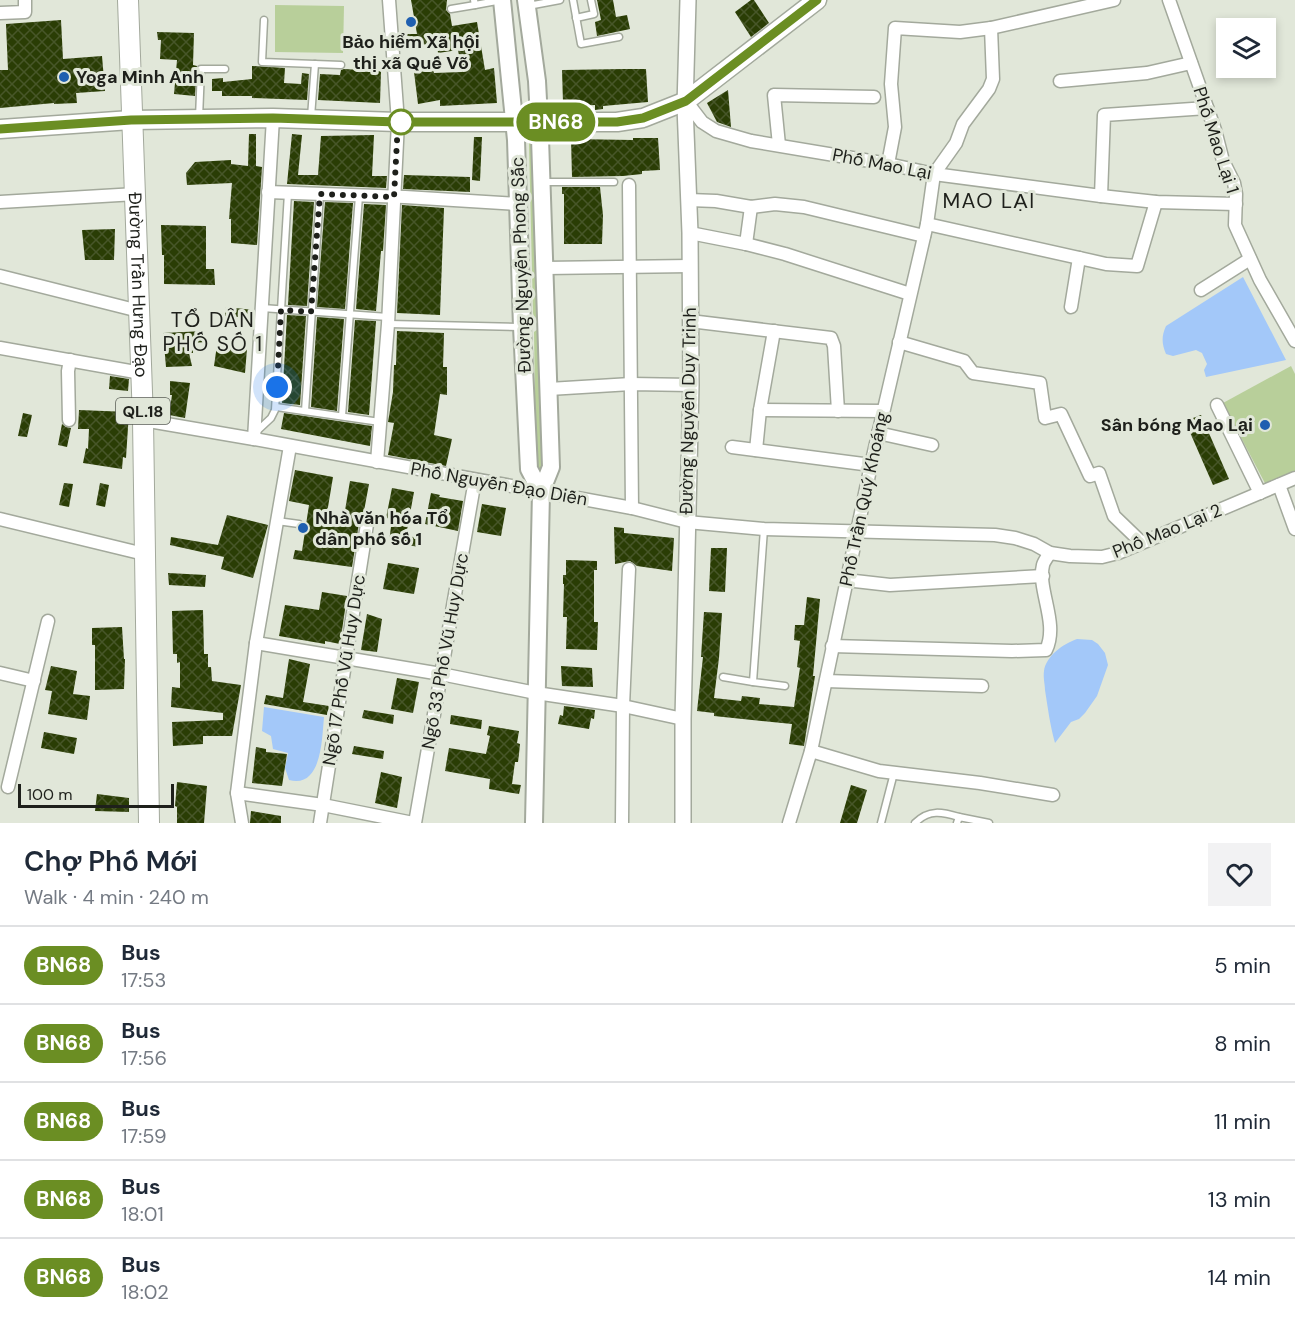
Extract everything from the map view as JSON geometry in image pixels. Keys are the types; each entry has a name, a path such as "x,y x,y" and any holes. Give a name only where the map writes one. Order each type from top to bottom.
{"highway":[{"name":"Đường Trần Hưng Đạo","path":"128,0 143,420 149,823"}],"main road":[{"name":"Đường Nguyễn Phong Sắc","path":"502,0 515,122 529,469 541,492"},
{"path":"0,129 131,120 273,118 398,122 626,121 643,118 686,101 817,0"},
{"name":"Đường Nguyễn Phong Sắc","path":"527,3 537,83 551,467 541,492 534,823"},
{"path":"522,327 547,325"}],"street":[{"path":"377,462 388,320 398,122 389,0"},
{"name":"Đường Nguyễn Duy Trinh","path":"683,823 683,719 691,385 686,101 688,0"},
{"path":"888,164 895,127 891,84 896,28 960,32 991,28 1113,0"},
{"name":"Phố Mao Lại 1","path":"1169,0 1215,130 1223,161 1234,183 1235,225 1250,259 1295,341"},
{"path":"0,13 25,6"},
{"path":"934,174 956,143 963,124 989,89 993,79 991,28"},
{"path":"1060,81 1147,72 1191,63"},
{"path":"779,145 774,95 874,98"},
{"name":"Phố Mao Lại","path":"686,101 702,122 716,131 734,137 934,174 1156,202 1236,204"},
{"path":"1101,196 1104,115 1207,108"},
{"path":"254,436 273,118"},
{"name":"Phố Trần Quý Khoáng","path":"789,823 811,751 856,531 925,230 934,174"},
{"path":"629,185 632,508"},
{"path":"268,192 518,204"},
{"path":"0,202 136,194"},
{"path":"689,200 716,201 752,207 775,204 804,207 1106,264 1137,266 1156,202"},
{"path":"746,244 752,207"},
{"path":"690,233 746,244 910,294"},
{"path":"1071,307 1079,258"},
{"path":"1201,290 1250,259"},
{"path":"545,268 690,267"},
{"path":"0,276 139,310"},
{"path":"690,321 831,338 834,346 838,411"},
{"path":"756,450 760,410 774,331"},
{"path":"899,342 964,361 973,373 1040,383 1045,418 1061,414 1090,476 1099,474 1103,481 1114,516 1141,542"},
{"path":"0,348 141,373"},
{"path":"69,420 68,371 70,360"},
{"path":"549,389 631,384 691,385"},
{"path":"1217,405 1260,493"},
{"path":"760,410 883,411"},
{"name":"Phố Nguyễn Đạo Diễn","path":"143,420 254,436 290,446 632,508 687,522 764,529 856,531"},
{"path":"878,433 932,445"},
{"path":"242,823 237,793 256,643 290,446"},
{"path":"732,447 871,465"},
{"name":"Phố Mao Lại 2","path":"856,531 995,535 1034,544 1050,552 1078,557 1102,557 1118,553 1295,478"},
{"name":"Ngõ 33 Phố Vũ Huy Dực","path":"414,823 475,480"},
{"path":"1279,485 1295,529"},
{"name":"Ngõ 17 Phố Vũ Huy Dực","path":"320,823 369,518"},
{"path":"0,519 144,554"},
{"path":"832,646 1047,650 1052,638 1043,565 1050,552"},
{"path":"622,823 623,706 629,569"},
{"path":"846,580 890,585 1043,576"},
{"path":"8,787 48,621"},
{"path":"256,643 441,674 536,693 623,706 683,719"},
{"path":"0,673 34,681"},
{"path":"825,681 982,686"},
{"path":"811,751 879,771 980,783 1053,795"},
{"path":"237,793 323,805 414,823"}],"lane":[{"path":"451,9 475,2 502,0"},
{"path":"527,3 560,0"},
{"path":"573,0 581,44 619,37"},
{"path":"576,18 594,14 591,0"},
{"path":"264,20 262,62 341,65"},
{"path":"311,119 315,64"},
{"path":"199,119 201,69 225,69"},
{"path":"542,182 614,182"},
{"path":"254,436 271,418 276,406 288,192"},
{"path":"305,411 320,194"},
{"path":"342,416 359,195"},
{"path":"262,308 350,314 388,320 522,327"},
{"path":"276,406 380,422"},
{"path":"277,521 299,524"},
{"path":"753,682 764,529"},
{"path":"723,677 785,686"},
{"path":"881,823 895,773"},
{"path":"915,823 926,814 933,812 958,820 989,823"}],"green space":[{"path":"275,5 344,6 343,53 275,52"},
{"path":"533,138 541,321 535,321 533,313 529,141"},
{"path":"538,329 545,468 539,471 536,466 534,332"},
{"name":"Sân bóng Mao Lại","path":"1291,366 1295,374 1295,474 1268,489 1223,403"}],"water":[{"path":"1243,277 1286,360 1206,377 1204,370 1207,364 1202,353 1196,350 1173,356 1166,354 1163,334 1166,326"},
{"path":"1077,639 1092,640 1098,644 1105,653 1108,665 1097,696 1085,713 1079,719 1071,722 1055,743 1045,690 1045,666 1056,651"},
{"path":"264,707 324,717 321,749 314,770 308,777 300,781 289,780 285,768 288,753 273,749 271,736 262,731"}],"building":[{"path":"411,0 447,0 446,10 450,14 452,26 477,22 485,70 494,68 497,103 440,106 440,100 418,104 414,72 433,69 434,73 462,72 458,50 438,53 437,44 403,45 403,34 417,34"},
{"path":"597,0 613,0 616,17 627,15 630,29 597,36 595,22 601,20"},
{"path":"754,0 769,23 751,37 735,12"},
{"path":"61,20 63,59 102,56 105,91 76,93 77,103 0,108 0,70 8,70 6,24"},
{"path":"157,32 194,33 193,65 197,66 195,96 174,94 177,60 160,59 161,40 158,40"},
{"path":"252,66 285,68 284,83 301,84 302,73 309,74 307,100 222,96 222,91 212,91 212,79 223,78 223,82 252,79"},
{"path":"646,69 648,102 603,106 603,109 595,110 595,105 575,106 575,102 563,103 562,70"},
{"path":"341,70 381,71 380,103 318,100 320,74 340,75"},
{"path":"728,90 731,127 717,122 707,103"},
{"path":"249,134 256,134 256,166 262,167 257,245 231,243 231,219 229,219 232,183 187,185 186,173 195,162 231,160 231,164 248,166"},
{"path":"292,134 302,135 298,175 318,175 321,136 374,135 372,176 387,176 386,188 287,184"},
{"path":"474,137 482,137 480,181 472,180"},
{"path":"633,138 658,138 660,170 642,171 642,174 623,176 572,177 571,139 633,140"},
{"path":"404,175 470,177 470,192 403,189"},
{"path":"562,187 600,187 603,215 602,244 564,244"},
{"path":"294,201 314,202 307,306 288,305"},
{"path":"325,202 353,203 345,309 317,307"},
{"path":"364,204 386,205 376,311 356,309"},
{"path":"402,205 444,208 440,315 397,313"},
{"path":"161,225 206,226 206,269 214,269 215,285 164,284"},
{"path":"115,229 114,260 85,260 82,230"},
{"path":"226,307 253,310 253,318 225,316"},
{"path":"287,315 306,316 300,405 282,403"},
{"path":"317,317 344,319 337,411 311,407"},
{"path":"355,320 376,321 369,415 348,412"},
{"path":"204,331 206,342 192,343 193,353 189,353 192,366 166,367 163,333"},
{"path":"397,331 444,333 443,367 447,367 447,395 440,394 434,435 452,439 446,466 388,455 394,423 388,422 393,392 394,365 396,365"},
{"path":"217,345 247,349 245,373 214,366"},
{"path":"110,376 129,379 128,391 109,389"},
{"path":"170,381 190,383 185,418 169,415 172,395 170,395"},
{"path":"79,410 129,412 126,458 123,457 122,469 83,463 86,448 88,449 89,429 78,429"},
{"path":"23,413 32,415 27,437 18,436"},
{"path":"284,413 372,426 370,446 281,429"},
{"path":"1201,415 1229,479 1213,485 1185,421"},
{"path":"62,424 71,428 67,447 58,445"},
{"path":"295,470 333,477 326,519 343,522 350,481 369,484 364,511 360,517 352,567 293,559 295,550 302,551 309,505 289,501"},
{"path":"64,483 73,484 69,507 59,505"},
{"path":"100,483 109,485 105,507 96,505"},
{"path":"392,488 414,492 406,536 421,538 419,547 389,542 392,519 386,518"},
{"path":"431,493 440,495 439,497 463,501 458,531 425,524"},
{"path":"482,504 506,508 501,536 477,532"},
{"path":"227,515 268,525 253,578 221,569 224,557 170,545 171,537 218,545"},
{"path":"614,527 624,528 624,533 674,538 672,571 637,566 630,561 615,564"},
{"path":"711,548 727,548 725,592 709,591"},
{"path":"566,560 597,561 597,570 594,570 594,622 598,622 597,650 566,649 567,617 563,617 563,575 566,575"},
{"path":"388,563 419,568 414,594 383,589"},
{"path":"168,573 206,575 205,587 169,585"},
{"path":"322,592 347,596 340,644 325,641 325,644 279,636 285,605 319,610"},
{"path":"807,597 820,599 813,676 815,676 804,746 789,744 792,724 714,716 714,713 697,711 703,657 701,657 704,612 722,613 714,698 741,701 742,696 760,698 759,704 794,707 800,668 797,667 800,641 794,640 795,625 804,625"},
{"path":"203,610 204,654 208,654 208,667 211,667 212,681 241,685 232,736 203,736 203,744 173,746 172,722 223,720 223,713 171,707 172,687 180,688 180,662 177,663 177,654 173,654 172,611"},
{"path":"367,614 382,619 377,652 361,650"},
{"path":"122,627 125,659 124,689 95,690 95,645 92,645 92,628"},
{"path":"289,659 310,664 303,702 329,706 327,715 264,704 266,695 283,698"},
{"path":"51,666 77,671 73,694 90,696 87,720 48,714 52,691 45,690"},
{"path":"561,666 592,668 593,687 562,686"},
{"path":"397,678 419,682 413,713 391,709"},
{"path":"564,706 595,710 589,729 558,724 560,715 563,716"},
{"path":"364,710 394,715 393,724 362,718"},
{"path":"451,715 482,720 481,729 450,724"},
{"path":"489,726 519,731 518,762 515,762 512,784 521,785 519,794 489,789 490,779 445,771 449,748 486,754 490,736 487,735"},
{"path":"44,732 77,738 74,754 41,748"},
{"path":"354,746 384,751 383,759 352,754"},
{"path":"256,747 266,749 266,752 287,754 282,786 252,783"},
{"path":"381,772 402,777 397,808 375,803"},
{"path":"177,782 207,786 204,823 177,823 177,807 175,806"},
{"path":"851,785 867,790 857,823 840,823"},
{"path":"97,794 129,798 129,812 95,811"},
{"path":"251,811 281,816 281,823 250,823"}],"bus line":[{"name":"BN68","path":"0,129 131,120 273,118 398,122 617,122 643,118 686,101 817,0"}],"place":[{"name":"Bảo hiểm Xã hội thị xã Quế Võ","path":"411,22"},
{"name":"Yoga Minh Anh","path":"64,77"},
{"name":"Sân bóng Mao Lại","path":"1265,425"},
{"name":"Nhà văn hóa Tổ dân phố số 1","path":"303,528"}],"district":[{"name":"MAO LẠI","path":"989,201"},
{"name":"TỔ DÂN PHỐ SỐ 1","path":"213,332"}],"route":[{"path":"277,387 281,310 311,312 320,194 394,197 398,122 401,122"}]}
